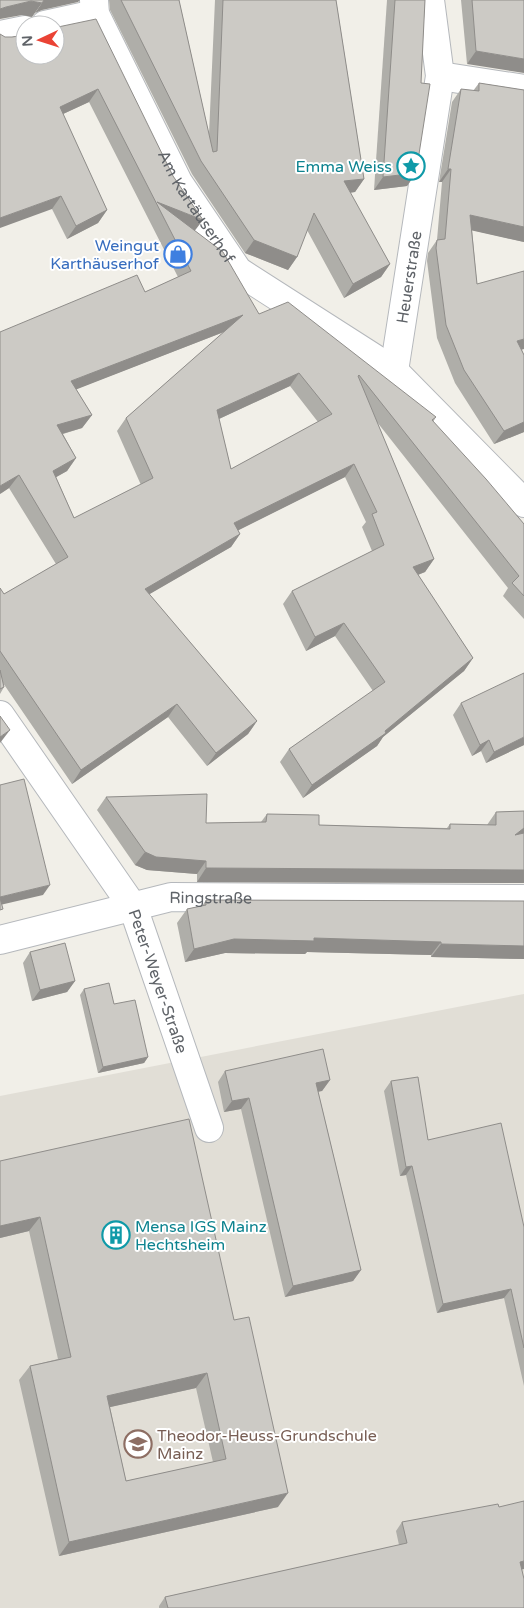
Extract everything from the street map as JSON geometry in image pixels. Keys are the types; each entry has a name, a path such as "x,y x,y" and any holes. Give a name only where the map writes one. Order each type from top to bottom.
{"street":[{"name":"Heuerstraße","path":"394,371 440,76 430,0"},
{"path":"65,18 94,7"},
{"name":"Am Kartäuserhof","path":"94,7 178,182 238,271 394,371"},
{"path":"0,35 15,32"},
{"path":"440,76 524,89"},
{"path":"394,371 524,503"},
{"path":"0,715 133,907"},
{"name":"Ringstraße","path":"133,907 171,897 524,899"},
{"name":"Peter-Weyer-Straße","path":"0,940 133,907 209,1128"}],"shaded area":[{"path":"524,994 524,1608 0,1608 0,1096"}],"building":[{"path":"0,0 44,0 42,3 31,1 0,9"},
{"path":"121,0 179,0 213,152 217,151 223,0 336,0 364,179 344,181 390,264 353,284 314,213 297,257 254,240 201,161"},
{"path":"395,0 425,0 421,83 430,84 416,173 383,177"},
{"path":"472,0 524,0 524,59 476,51"},
{"path":"96,19 173,176 203,220 157,202 223,252 259,314 288,302 436,417 432,420 524,524 524,596 512,583 519,576 358,376 434,559 413,567 473,658 385,731 386,733 312,785 289,749 385,682 344,623 315,637 292,591 384,545 372,514 377,512 354,464 234,523 240,534 145,589 257,721 216,753 177,704 81,770 0,651 0,588 4,594 68,557 19,475 0,486 0,332 137,275 145,292 191,271 98,89 60,107 107,210 76,226 61,196 0,218 0,34 5,37 15,37 15,65 65,65 65,26","holes":["243,315 126,418 153,478 74,518 53,471 76,458 57,425 92,415 71,381","299,373 332,414 231,469 217,410"]},
{"path":"479,83 524,90 524,227 470,215 477,284 524,271 524,339 517,341 524,355 524,422 504,431 464,370 446,325 436,248 437,240 445,239 451,169 448,169 461,89 479,91"},
{"path":"0,670 4,687 0,689"},
{"path":"524,673 524,737 494,752 489,740 480,745 461,703"},
{"path":"0,716 10,730 0,737"},
{"path":"24,779 50,885 0,897 0,785"},
{"path":"207,794 206,823 266,822 267,814 319,815 319,825 450,829 450,824 496,825 496,812 524,811 524,828 515,835 524,833 524,870 206,868 206,861 156,857 145,852 106,797"},
{"path":"0,898 3,909 0,910"},
{"path":"206,900 524,901 524,946 314,938 314,941 234,939 194,949 187,909 206,905"},
{"path":"65,943 75,981 40,990 30,952"},
{"path":"109,983 114,1004 135,1000 148,1057 103,1067 84,989"},
{"path":"323,1049 330,1080 316,1083 361,1270 293,1286 249,1098 232,1101 225,1071"},
{"path":"418,1077 428,1140 501,1123 524,1227 524,1348 511,1289 443,1304 412,1166 406,1167 391,1081"},
{"path":"189,1119 234,1320 249,1317 288,1493 69,1542 30,1366 71,1357 40,1217 0,1226 0,1161","holes":["207,1373 226,1459 126,1481 107,1396"]},
{"path":"524,1501 524,1561 520,1562 524,1579 524,1608 168,1608 165,1597 407,1543 402,1522 498,1504 499,1507"}],"place":[{"name":"Emma Weiss","path":"411,166"},
{"name":"Weingut Karthäuserhof","path":"178,254"},
{"name":"Mensa IGS Mainz Hechtsheim","path":"116,1235"},
{"name":"Theodor-Heuss-Grundschule Mainz","path":"138,1444"}]}
